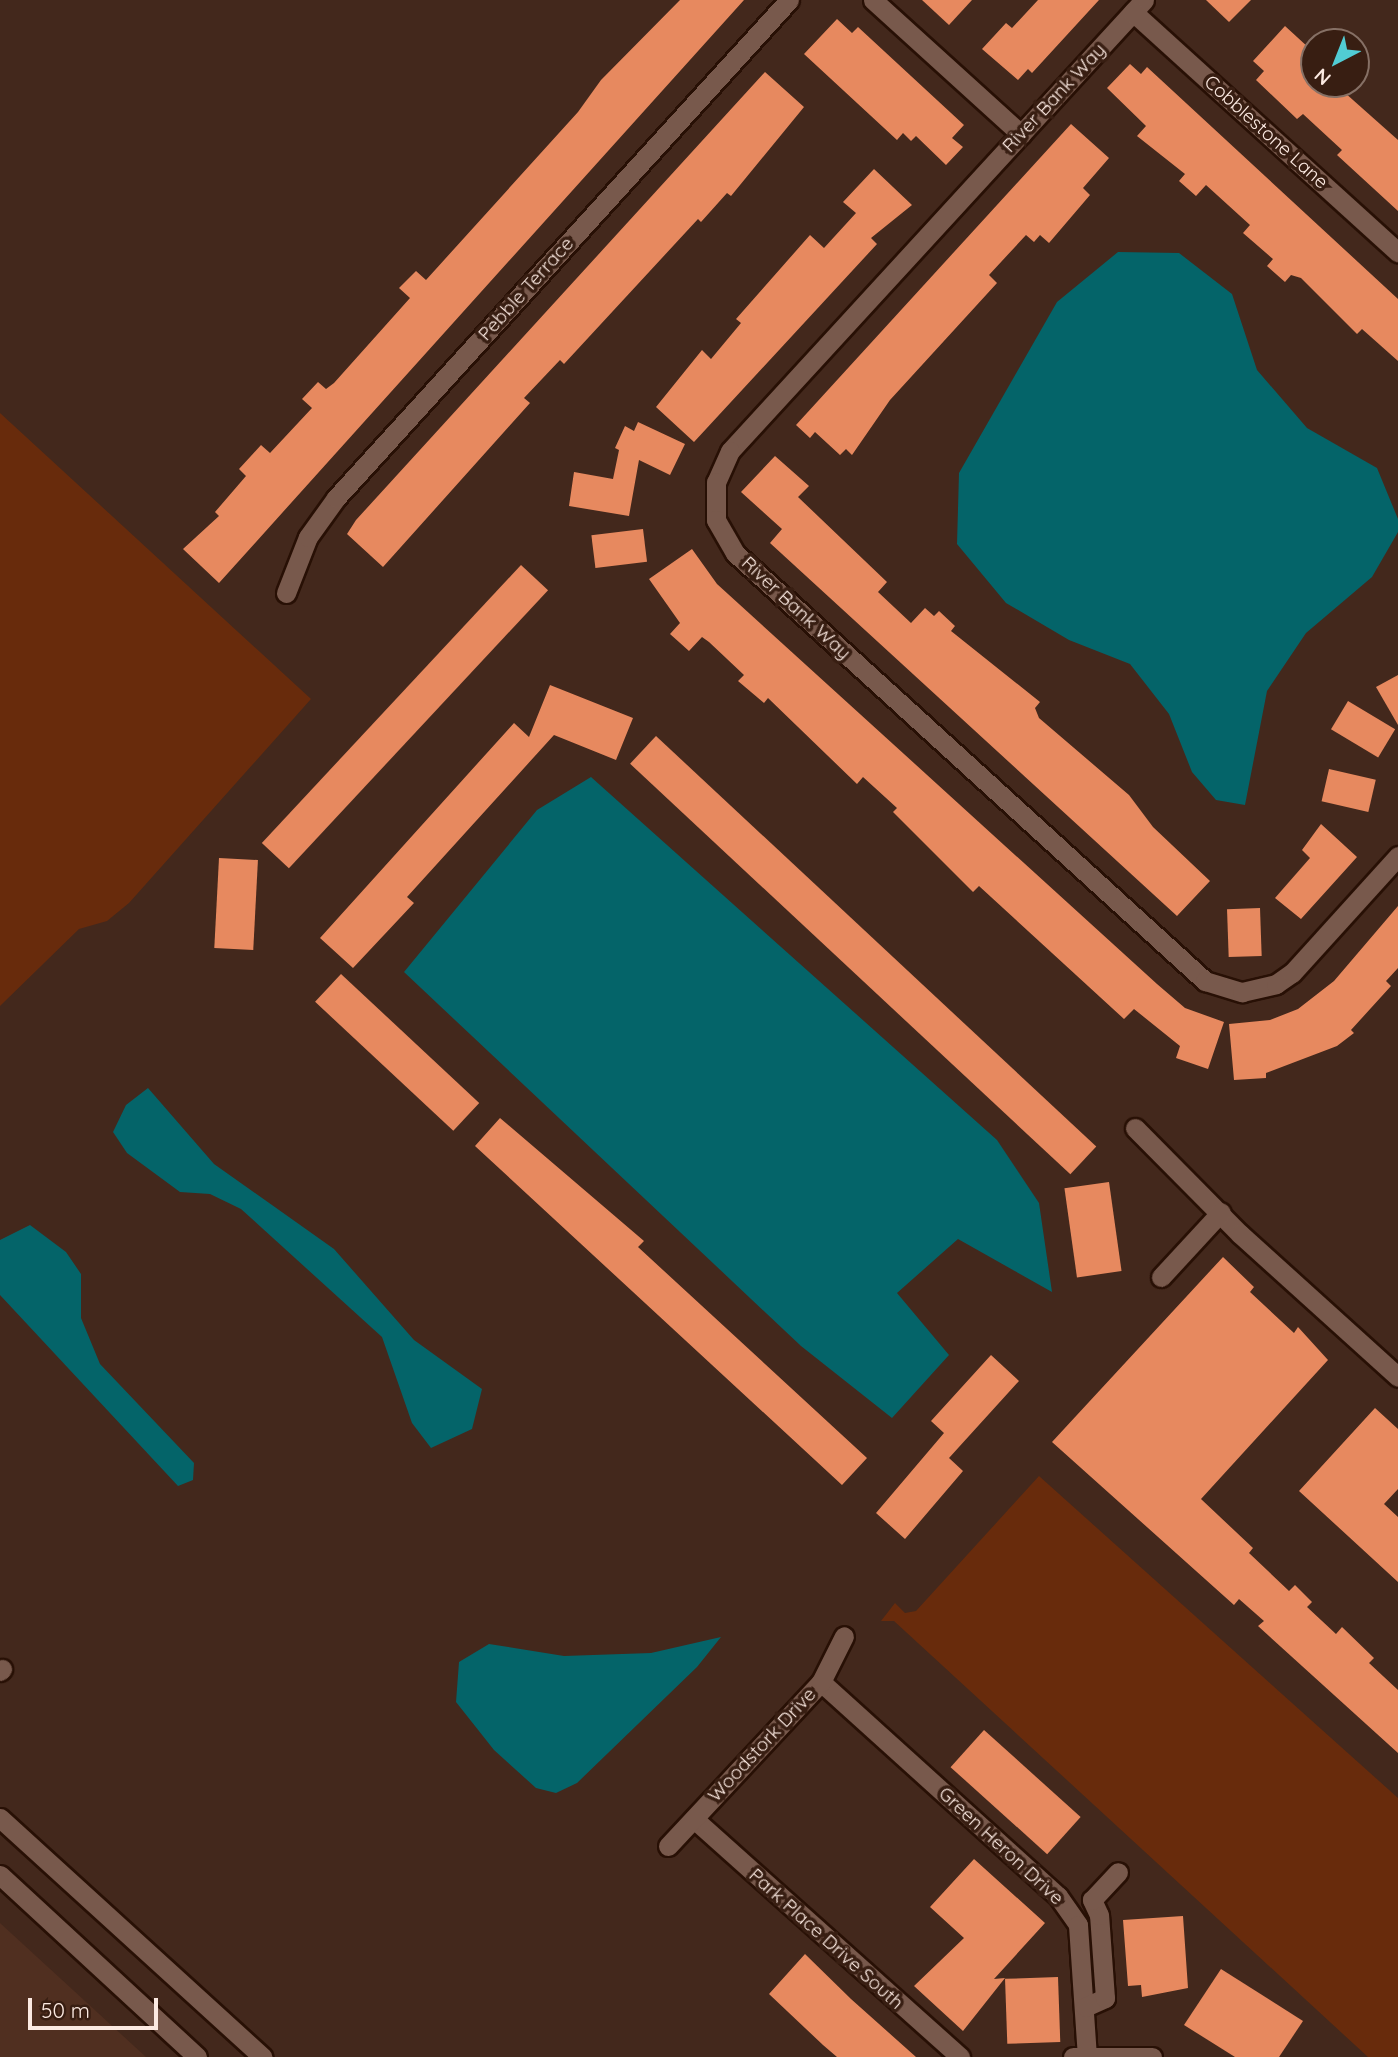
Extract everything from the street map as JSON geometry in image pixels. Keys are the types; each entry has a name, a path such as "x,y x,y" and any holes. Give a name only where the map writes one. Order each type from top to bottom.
{"street":[{"name":"Pebble Terrace","path":"286,593 308,537 336,498 789,0"},
{"path":"873,0 1021,134"},
{"name":"River Bank Way","path":"1139,6 730,451 718,474 713,502 723,537 1205,981 1242,992 1276,984 1292,973 1398,856"},
{"name":"Cobblestone Lane","path":"1139,6 1398,252"},
{"path":"1135,1128 1398,1377"},
{"path":"1161,1277 1221,1212"},
{"name":"Woodstork Drive","path":"668,1846 821,1682 844,1636"},
{"name":"Green Heron Drive","path":"821,1682 1058,1896 1075,1921 1085,2007 1083,2056"},
{"path":"0,1818 262,2057"},
{"name":"Park Place Drive South","path":"694,1819 960,2057"},
{"path":"1085,2007 1105,1998 1099,1915 1092,1900 1118,1872"},
{"path":"0,1875 197,2057"},
{"path":"1075,1921 1099,1915"},
{"path":"1083,2056 1152,2057"}],"shaded area":[{"path":"0,413 311,699 129,903 107,921 79,929 0,1006"},
{"path":"1039,1476 1398,1798 1398,2057 1368,2057 894,1621 881,1621 895,1603 905,1613 916,1611"},
{"path":"0,1923 146,2057 0,2057"}],"water":[{"path":"1118,252 1179,253 1232,294 1257,370 1307,428 1377,468 1398,519 1398,532 1372,577 1306,633 1267,691 1245,805 1216,800 1192,772 1169,714 1130,664 1069,640 1006,603 957,544 959,473 1057,302"},
{"path":"591,777 997,1140 1039,1203 1052,1292 958,1239 897,1293 949,1355 892,1418 801,1346 404,972 537,810"},
{"path":"148,1088 214,1164 334,1249 414,1340 482,1389 472,1429 431,1448 412,1423 382,1337 241,1209 210,1194 180,1192 127,1153 113,1132 126,1105"},
{"path":"30,1225 66,1252 81,1274 81,1318 100,1364 194,1463 193,1480 178,1486 0,1295 0,1240"},
{"path":"721,1637 697,1667 577,1783 556,1793 536,1788 494,1750 456,1702 459,1662 489,1644 564,1656 651,1653"}],"building":[{"path":"680,0 744,0 219,583 183,549 219,516 215,512 246,476 239,469 261,445 270,453 312,408 302,399 318,382 326,389 334,383 410,298 399,288 416,271 426,280 578,112 601,80"},
{"path":"922,0 972,0 949,25"},
{"path":"1038,0 1099,0 1032,73 1028,69 1018,80 982,49 1006,23 1012,28"},
{"path":"1206,0 1251,0 1229,22"},
{"path":"837,19 852,33 858,27 964,125 952,138 963,147 946,165 916,136 911,141 903,133 897,140 804,54"},
{"path":"1285,26 1300,40 1300,98 1351,98 1398,140 1398,211 1337,155 1342,150 1303,114 1297,119 1256,80 1264,71 1253,61"},
{"path":"1130,64 1141,74 1147,67 1398,299 1398,361 1362,329 1357,334 1301,278 1291,275 1285,282 1267,266 1273,259 1243,233 1250,225 1206,185 1196,196 1179,181 1185,174 1137,136 1146,126 1107,88"},
{"path":"765,72 804,107 731,196 727,193 701,222 698,219 564,364 560,360 524,398 530,403 383,567 347,534 356,520"},
{"path":"1071,124 1109,158 1083,188 1090,195 1049,243 1040,235 1034,242 1026,235 989,275 997,283 890,400 852,455 846,449 840,455 815,432 810,438 796,425"},
{"path":"874,169 912,205 871,238 877,244 694,442 656,407 702,350 711,359 741,323 736,319 810,235 824,248 856,213 843,202"},
{"path":"638,422 685,444 670,475 639,460 629,516 569,506 574,472 613,479 619,450 615,448 625,426 634,431"},
{"path":"775,456 809,486 798,497 887,582 878,592 911,623 925,608 934,616 939,611 955,626 951,631 1040,702 1035,708 1039,718 1129,795 1153,827 1210,881 1177,916 770,543 782,529 741,492"},
{"path":"643,529 647,562 595,568 591,535"},
{"path":"692,549 717,584 1157,984 1185,1008 1224,1022 1208,1069 1176,1058 1180,1046 1134,1009 1124,1019 979,886 973,892 893,812 897,808 863,777 857,784 768,698 764,703 738,681 744,675 709,642 702,637 689,651 670,634 680,623 649,579"},
{"path":"521,565 548,590 289,868 262,843"},
{"path":"1398,675 1398,725 1376,687"},
{"path":"550,685 633,718 616,760 554,735 407,897 414,903 353,968 320,938 514,723 529,737"},
{"path":"1348,701 1395,729 1378,758 1331,729"},
{"path":"656,736 1096,1147 1070,1174 630,764"},
{"path":"1329,769 1376,780 1368,812 1322,801"},
{"path":"1321,824 1357,857 1301,919 1275,898 1310,858 1302,850"},
{"path":"219,858 258,860 253,950 214,948"},
{"path":"1398,906 1398,968 1386,981 1391,986 1351,1030 1354,1033 1337,1046 1266,1073 1266,1078 1234,1080 1229,1024 1270,1020 1298,1009 1334,981"},
{"path":"1260,908 1262,956 1229,957 1227,909"},
{"path":"341,974 479,1103 453,1131 315,1002"},
{"path":"500,1118 644,1241 638,1247 867,1458 842,1485 475,1146"},
{"path":"1109,1182 1122,1271 1077,1277 1064,1188"},
{"path":"1223,1257 1254,1287 1250,1292 1294,1333 1298,1327 1328,1360 1201,1499 1253,1548 1249,1553 1289,1591 1295,1585 1312,1602 1307,1607 1336,1634 1342,1627 1374,1658 1369,1663 1398,1690 1398,1753 1258,1626 1264,1621 1239,1599 1234,1605 1052,1442"},
{"path":"991,1355 1019,1381 949,1458 963,1471 905,1539 876,1513 944,1433 931,1421"},
{"path":"1375,1408 1398,1429 1398,1489 1384,1504 1398,1517 1398,1582 1299,1491"},
{"path":"984,1730 1081,1817 1047,1854 951,1767"},
{"path":"974,1859 1045,1923 994,1979 1005,1978 963,2031 914,1986 964,1938 930,1907"},
{"path":"1183,1916 1188,1988 1142,1997 1141,1985 1128,1986 1123,1920"},
{"path":"805,1954 916,2057 837,2057 823,2045 769,1994"},
{"path":"1221,1969 1303,2021 1279,2057 1235,2057 1184,2025"},
{"path":"1058,1977 1060,2042 1007,2044 1005,1979"}]}
